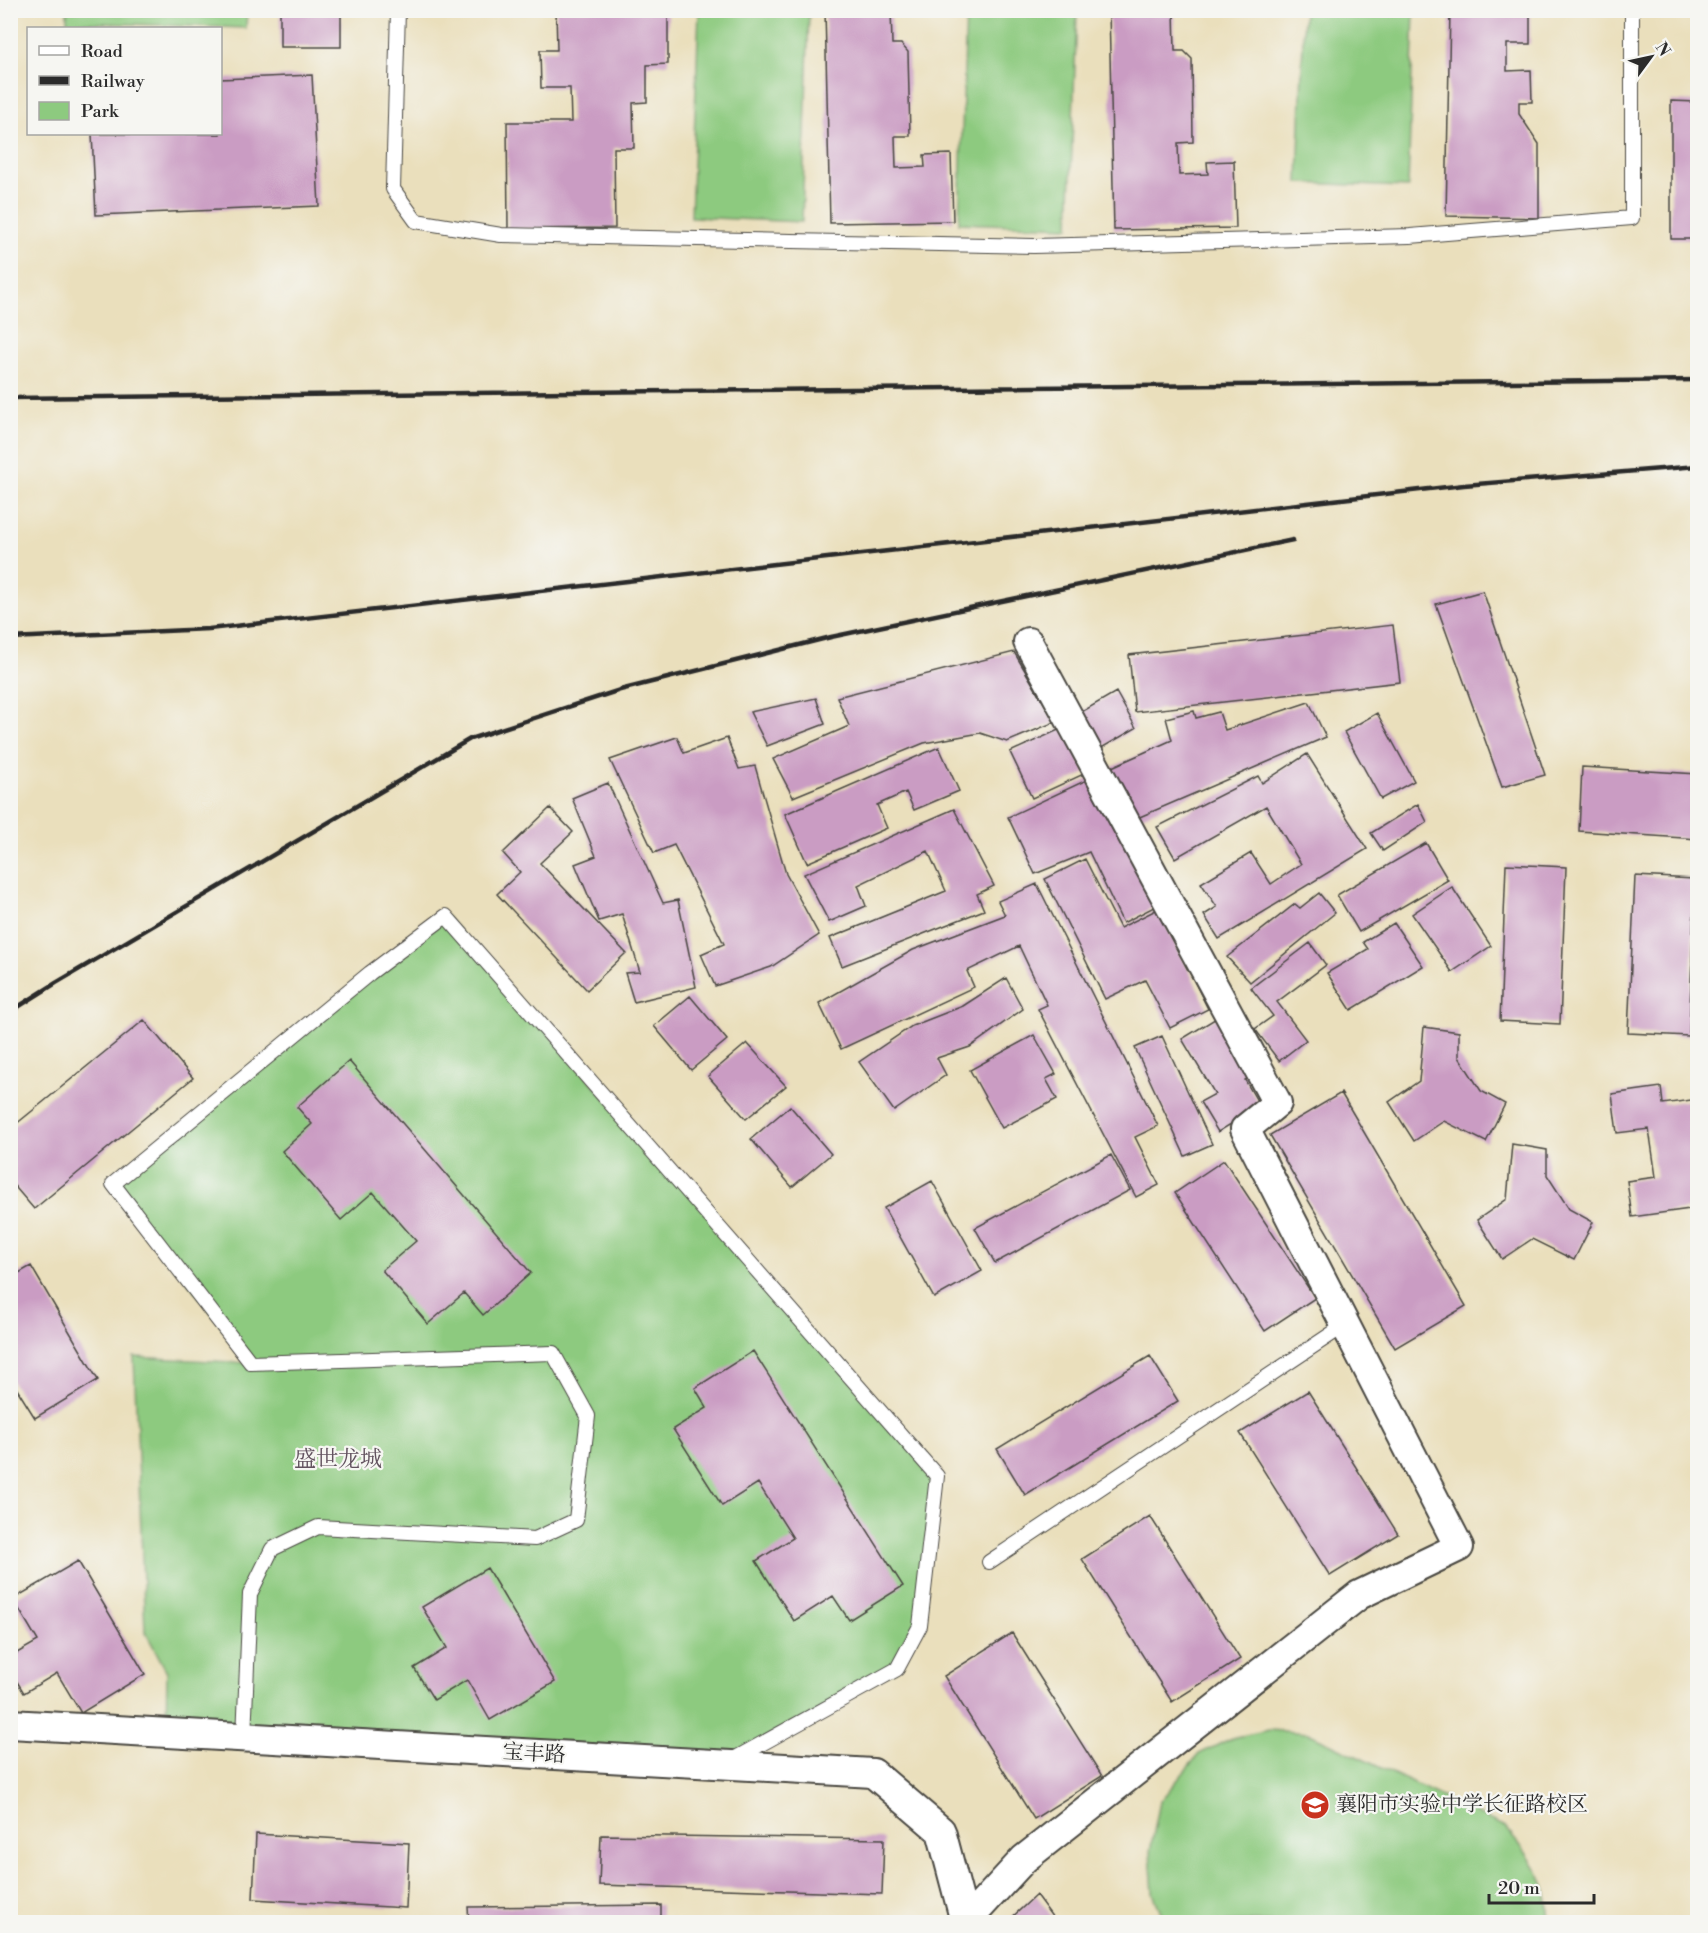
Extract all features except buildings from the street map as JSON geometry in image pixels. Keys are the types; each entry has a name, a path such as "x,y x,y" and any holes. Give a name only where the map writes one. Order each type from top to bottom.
{"street":[{"path":"965,1923 1024,1860 1359,1595 1459,1547 1245,1129 1277,1103 1028,642"},
{"name":"宝丰路","path":"10,1724 873,1773 941,1831 965,1923"}],"lane":[{"path":"398,10 393,189 416,221 501,235 1034,246 1410,236 1632,218 1632,10"},
{"path":"244,1737 250,1594 272,1549 318,1527 535,1539 576,1520 588,1416 554,1353 251,1364 113,1184 370,973 446,916 937,1476 920,1626 897,1669 724,1765"},
{"path":"989,1562 1345,1324"}],"green space":[{"path":"67,11 247,11 246,28 67,22"},
{"path":"699,11 809,11 802,222 691,217"},
{"path":"966,11 1077,11 1069,227 959,223"},
{"path":"1304,11 1414,11 1408,187 1298,183"},
{"path":"446,916 937,1476 920,1626 897,1669 724,1765 166,1732 167,1672 145,1631 134,1357 250,1363 113,1184"},
{"path":"1269,1730 1308,1733 1505,1827 1530,1859 1543,1882 1549,1908 1549,1922 1165,1922 1153,1893 1150,1852 1160,1801 1199,1754 1232,1738"}],"railway":[{"path":"10,398 1698,380"},
{"path":"10,638 209,629 1464,485 1698,466"},
{"path":"10,1012 470,739 620,690 831,637 1293,540"}],"place":[{"name":"襄阳市实验中学长征路校区","path":"1315,1805"}],"district":[{"name":"盛世龙城","path":"338,1459"}]}
